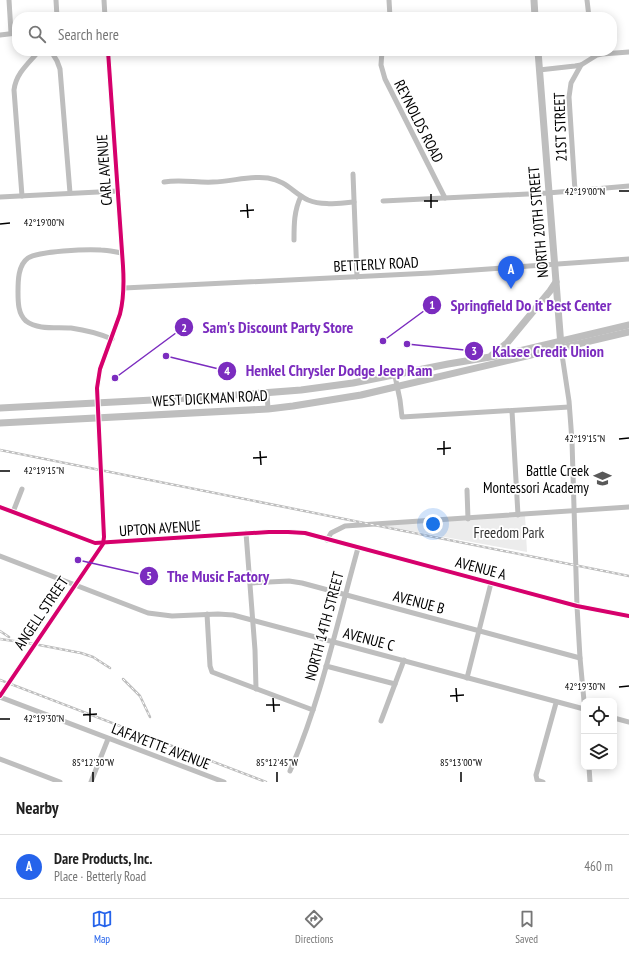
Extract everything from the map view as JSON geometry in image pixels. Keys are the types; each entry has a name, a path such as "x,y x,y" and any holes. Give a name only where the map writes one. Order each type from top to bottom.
{"main road":[{"path":"534,0 535,12"},
{"name":"NORTH 20TH STREET","path":"538,56 561,345"},
{"path":"489,357 507,343 556,281"},
{"path":"494,364 557,291"},
{"name":"WEST DICKMAN ROAD","path":"0,423 268,409 327,401 397,387 494,364 629,325"},
{"name":"WEST DICKMAN ROAD","path":"0,408 308,390 395,376 489,357 629,332"}],"street":[{"path":"9,0 12,20"},
{"path":"56,0 57,12"},
{"path":"104,0 105,12"},
{"path":"389,0 390,12"},
{"path":"587,0 588,12"},
{"path":"0,35 12,33"},
{"path":"617,53 629,52"},
{"path":"22,196 14,90 15,81 18,76 35,56"},
{"path":"54,56 60,69 70,193"},
{"name":"CARL AVENUE","path":"103,544 105,529 97,388 99,373 123,304 124,288 108,56"},
{"name":"REYNOLDS ROAD","path":"382,56 381,65 385,79 445,198"},
{"path":"539,70 566,68 581,65 597,56"},
{"name":"21ST STREET","path":"575,191 569,97 571,83 581,65"},
{"path":"353,174 357,277"},
{"path":"164,182 176,180 212,182 252,177 269,178 283,183 308,200 322,203 354,202"},
{"path":"383,201 548,193 629,186"},
{"path":"0,197 118,191"},
{"path":"294,240 295,212 301,196"},
{"path":"112,339 88,331 39,326 25,320 19,307 18,278 22,265 28,258 37,255 79,250 101,250 122,253"},
{"name":"BETTERLY ROAD","path":"124,288 431,274 629,259"},
{"name":"NORTH 20TH STREET","path":"561,345 573,453 577,606 584,698"},
{"path":"395,376 402,417 569,407"},
{"path":"267,393 268,409"},
{"path":"512,411 518,515"},
{"path":"13,512 22,489"},
{"path":"467,490 468,518"},
{"name":"UPTON AVENUE","path":"0,507 95,543 103,544 246,533 288,532 305,533 327,540"},
{"path":"327,540 331,532 346,526 629,508"},
{"path":"246,533 253,620 256,689"},
{"name":"AVENUE A","path":"327,540 577,606 629,616"},
{"name":"ANGELL STREET","path":"0,697 74,584 103,544"},
{"name":"NORTH 14TH STREET","path":"290,771 313,710 358,548"},
{"name":"AVENUE C","path":"0,556 145,612 172,616 226,614 404,660 556,703 581,708"},
{"name":"AVENUE B","path":"250,583 289,581 302,583 580,658"},
{"path":"467,678 491,583"},
{"path":"207,614 211,670 215,673 313,710"},
{"path":"381,721 404,660"},
{"path":"326,666 395,684"},
{"name":"LAFAYETTE AVENUE","path":"0,697 224,782"},
{"path":"542,782 537,780 536,772 556,703"},
{"path":"617,719 629,722"},
{"path":"91,782 108,738"},
{"path":"0,759 60,782"},
{"path":"589,770 590,782"}],"green space":[{"name":"Freedom Park","path":"525,515 527,552 379,525"}],"railway":[{"path":"0,450 629,576"},
{"path":"0,631 9,637"},
{"path":"0,639 81,653 93,657 110,668"},
{"path":"123,679 140,696 150,717"},
{"path":"0,680 266,782"}],"cycle path":[{"path":"0,696 103,544 104,537 97,388 100,369 120,314 124,284 108,56"},
{"path":"0,507 95,543 269,532 305,533 577,606 629,616"}],"place":[{"name":"Dare Products, Inc.","path":"511,289"},
{"name":"Springfield Do it Best Center","path":"383,341"},
{"name":"Kalsee Credit Union","path":"407,344"},
{"name":"Henkel Chrysler Dodge Jeep Ram","path":"166,356"},
{"name":"Sam's Discount Party Store","path":"115,378"},
{"name":"Battle Creek Montessori Academy","path":"602,479"},
{"name":"The Music Factory","path":"78,560"}]}
